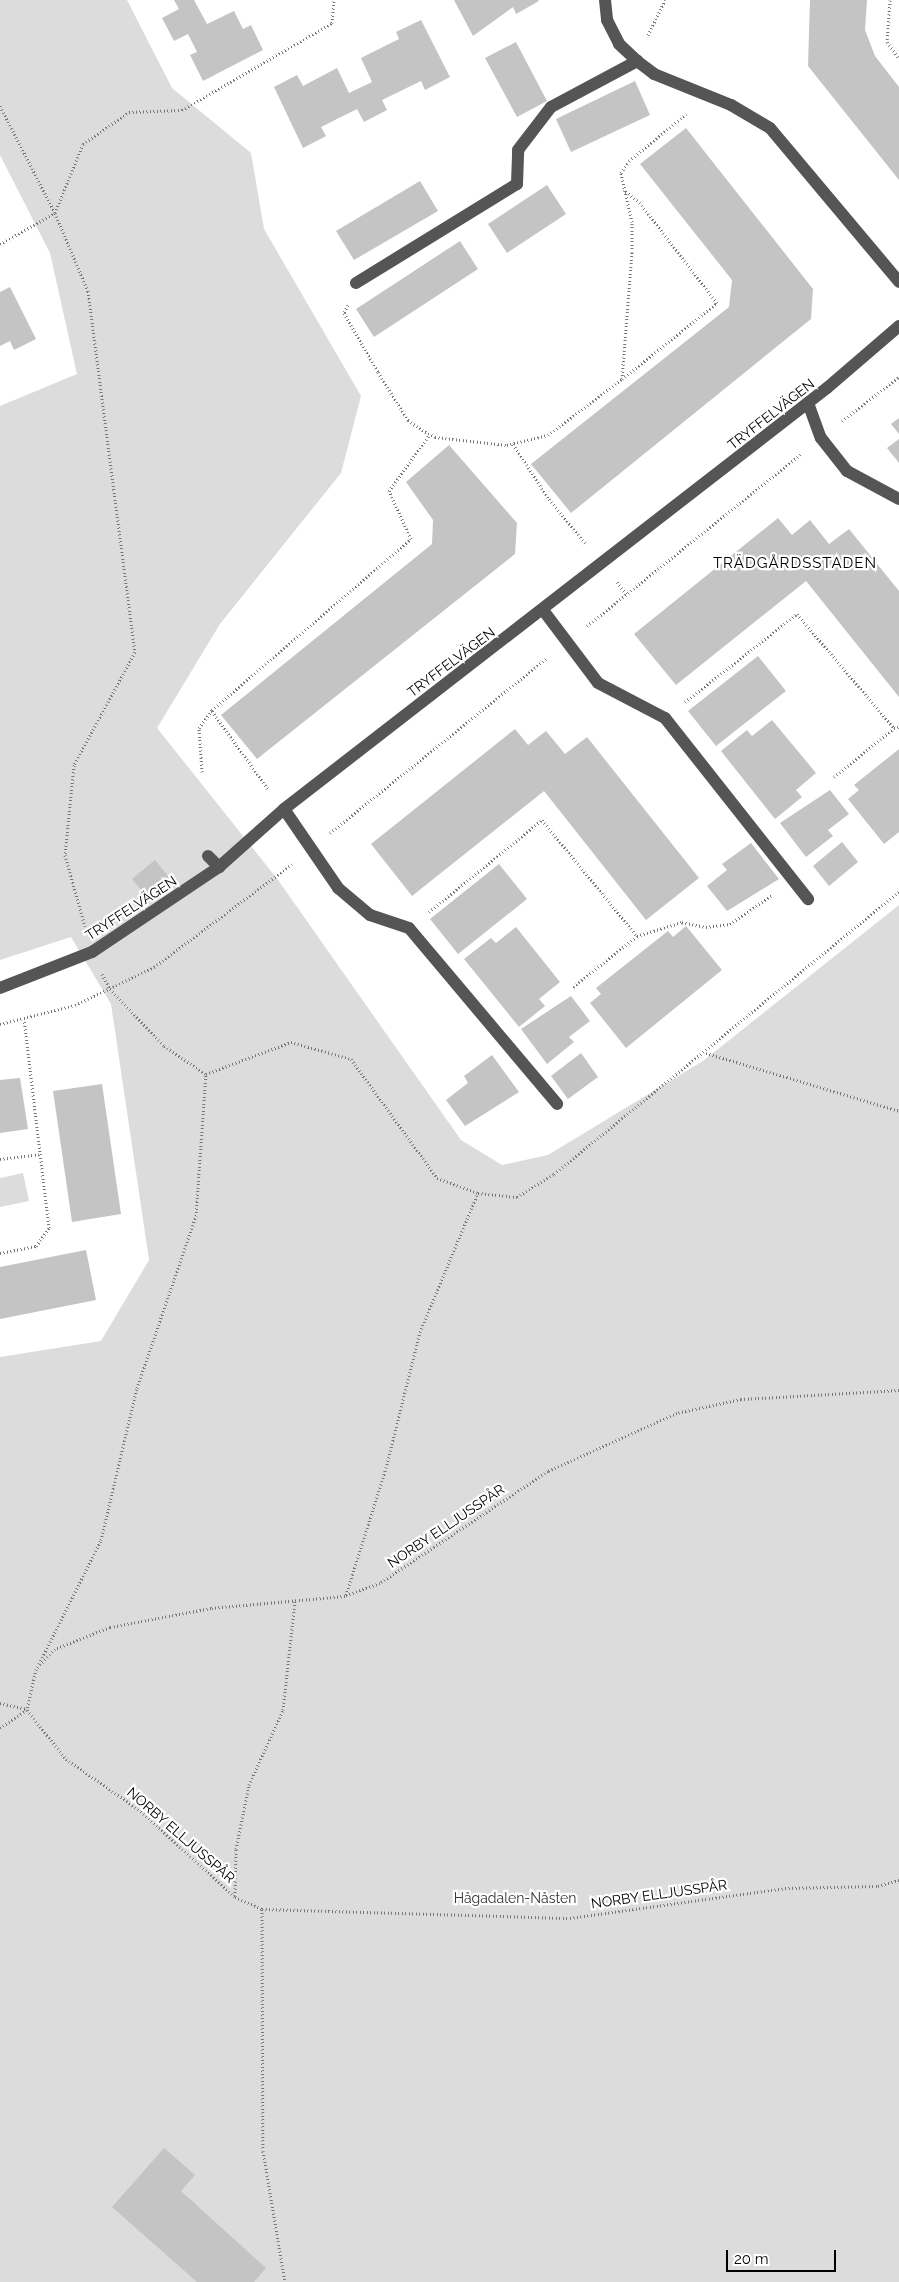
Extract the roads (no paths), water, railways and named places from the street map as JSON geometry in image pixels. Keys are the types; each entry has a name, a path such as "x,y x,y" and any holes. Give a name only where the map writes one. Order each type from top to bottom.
{"street":[{"path":"605,0 607,20 619,44 654,74 706,95 770,128 899,282"},
{"path":"356,283 517,184 518,150 552,107 637,61"},
{"name":"TRYFFELVÄGEN","path":"0,988 92,952 218,867 284,809 808,403 899,326"},
{"path":"808,403 821,438 847,471 899,499"},
{"path":"543,610 598,683 665,718 808,899"},
{"path":"284,809 338,888 370,915 409,928 557,1104"},
{"path":"208,856 218,867"}],"district":[{"name":"TRÄDGÅRDSSTADEN","path":"795,564"}],"park label":[{"name":"Hågadalen-Nåsten","path":"515,1898"}]}
